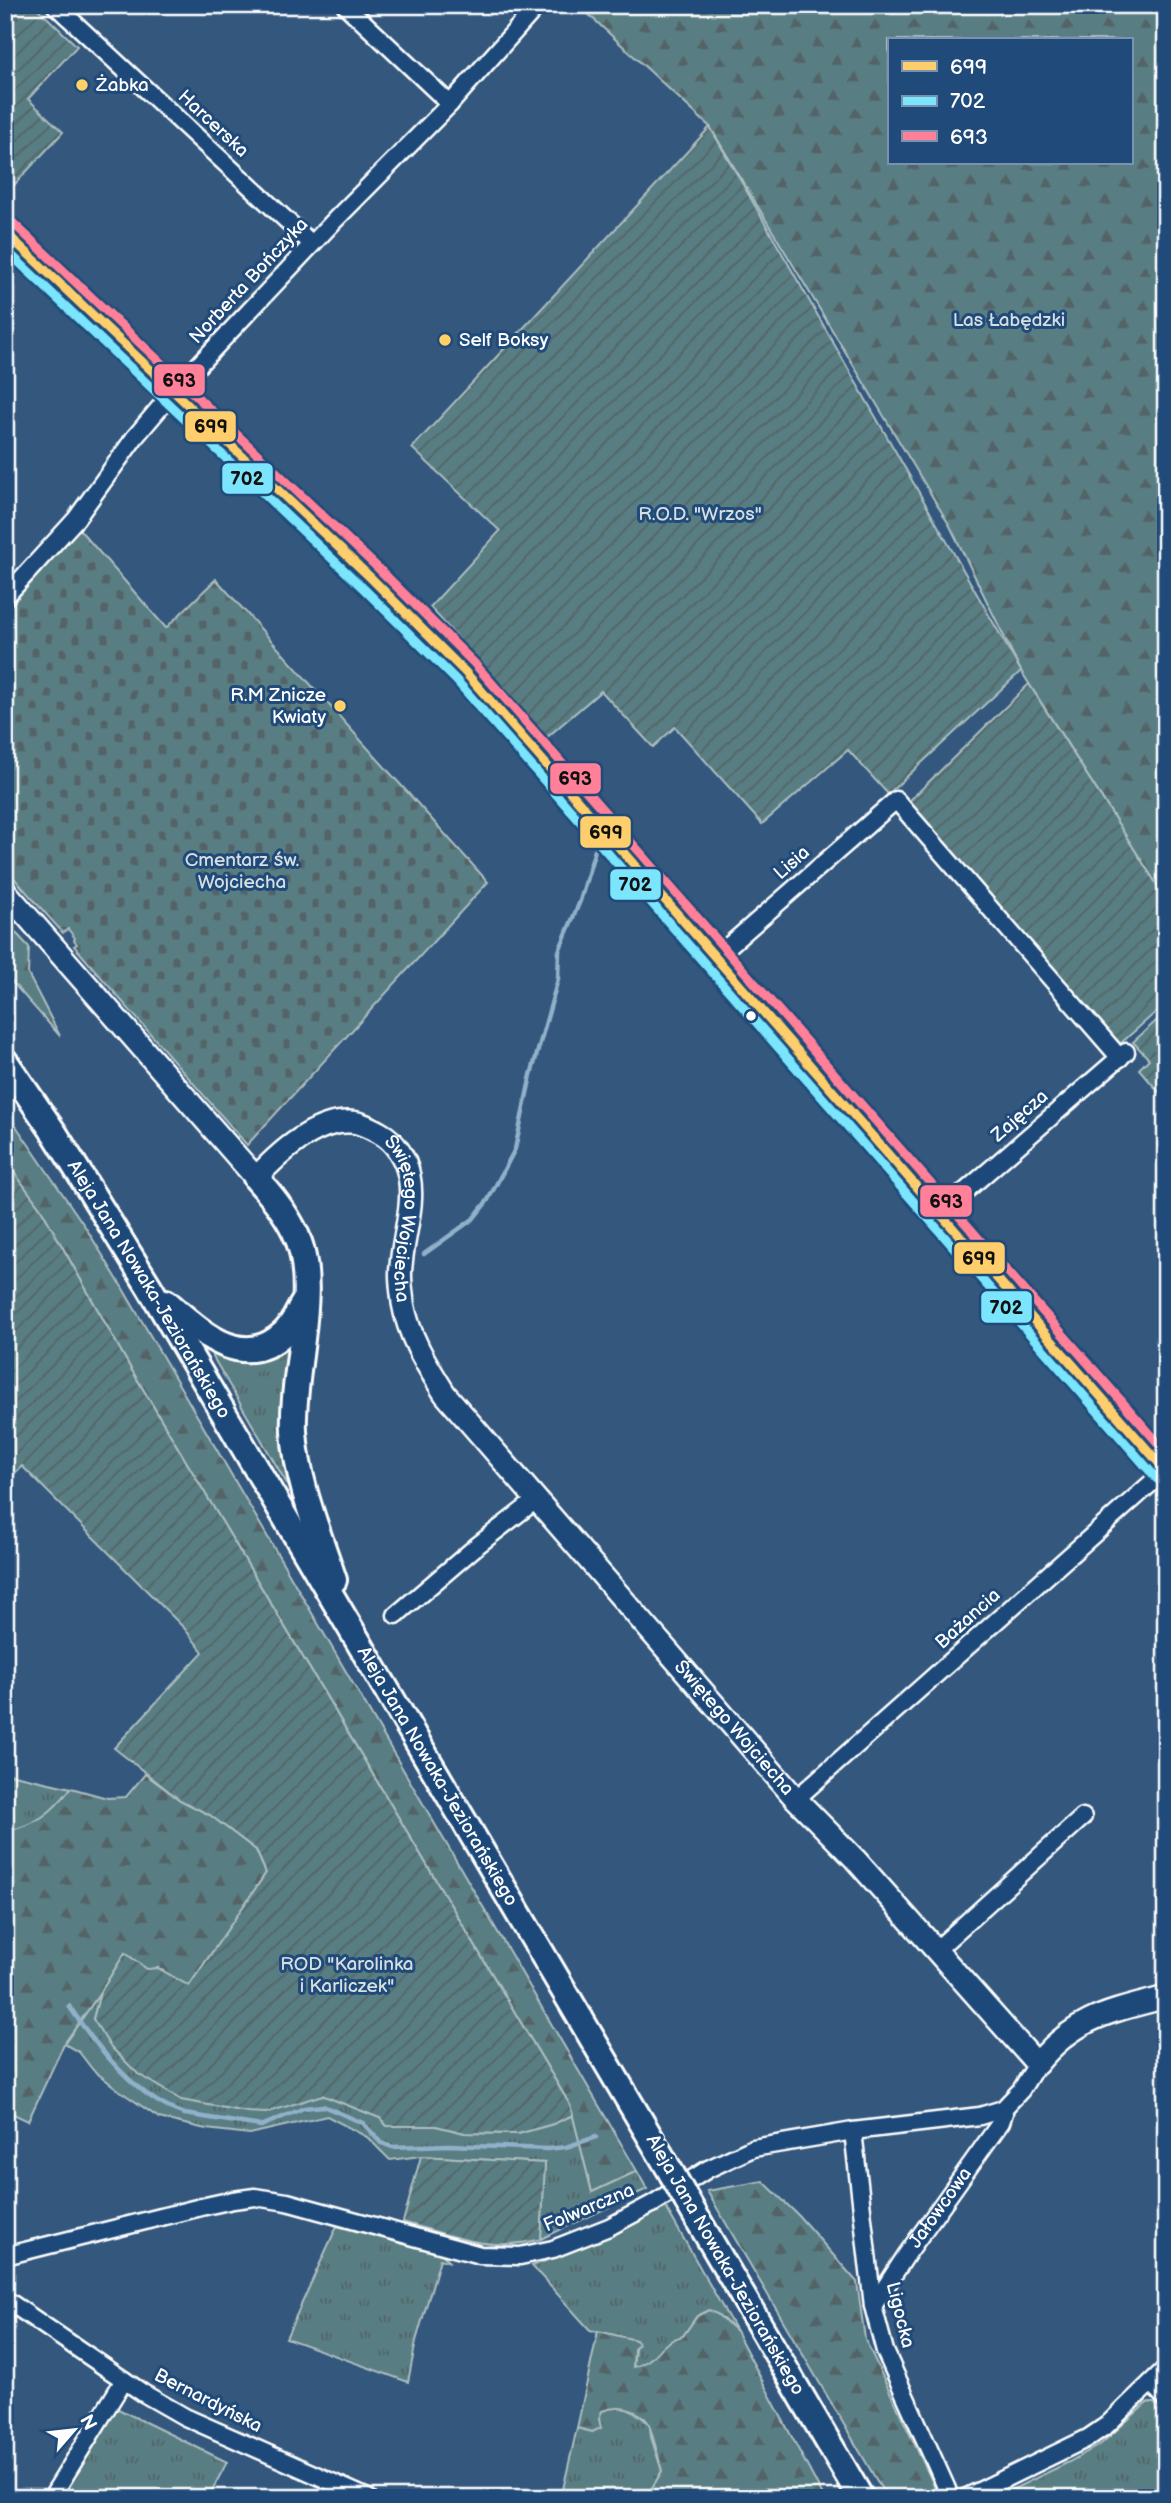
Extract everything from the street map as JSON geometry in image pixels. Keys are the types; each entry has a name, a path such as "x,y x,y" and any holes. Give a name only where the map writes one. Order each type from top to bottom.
{"main road":[{"name":"Aleja Jana Nowaka-Jeziorańskiego","path":"5,1061 55,1134 150,1288 861,2498"},
{"path":"256,1178 275,1200 295,1231 305,1266 293,1403 295,1434 300,1471 349,1624"},
{"path":"150,1288 204,1334 228,1347 250,1348 270,1343 286,1332 304,1301"}],"street":[{"name":"Harcerska","path":"55,5 312,244"},
{"path":"345,5 450,104"},
{"name":"Norberta Bończyka","path":"5,597 76,519 135,437 173,392 312,244 450,104 538,5"},
{"path":"5,232 371,578 465,672 1166,1470"},
{"name":"Lisia","path":"716,957 896,800 1124,1054"},
{"path":"5,891 256,1178"},
{"name":"Zajęcza","path":"940,1213 1124,1054"},
{"name":"Świętego Wojciecha","path":"256,1178 311,1133 332,1124 351,1121 386,1136 400,1153 409,1173 411,1195 400,1268 404,1305 414,1342 445,1394 796,1799 855,1859 1037,2064"},
{"name":"Bażancia","path":"796,1799 1166,1470"},
{"path":"396,1615 536,1500"},
{"path":"934,1951 1083,1816"},
{"path":"1003,2109 1021,2090 1054,2043 1085,2022 1105,2013 1166,1997"},
{"name":"Folwarczna","path":"5,2256 211,2204 255,2197 307,2206 480,2255 520,2256 553,2249 610,2227 708,2169 753,2148 853,2131 980,2116 1003,2109"},
{"name":"Jałowcowa","path":"873,2306 1001,2122 1003,2109"},
{"name":"Ligocka","path":"853,2131 873,2306 885,2351 951,2498"},
{"name":"Bernardyńska","path":"5,2299 124,2380 185,2417 368,2498"},
{"path":"965,2498 1088,2438 1107,2425 1166,2368"},
{"path":"51,2498 124,2380"},
{"path":"1151,2383 1166,2399"}],"green space":[{"path":"5,5 34,5 77,46 28,99 63,132 5,195"},
{"name":"Las Łabędzki","path":"585,5 1166,5 1166,899 1021,671 950,526 710,127 586,12"},
{"name":"R.O.D. \"Wrzos\"","path":"710,127 1021,671 888,794 848,750 762,824 675,727 653,747 601,691 546,738 430,607 500,531 412,448"},
{"name":"Cmentarz św. Wojciecha","path":"79,529 166,628 216,579 488,882 247,1145 74,946 77,944 75,938 68,929 63,933 5,868 5,612"},
{"path":"1029,684 1166,899 1166,1003 1111,1052 901,809"},
{"path":"5,921 29,947 28,974 60,1036 5,974"},
{"path":"1166,1012 1166,1100 1139,1069 1149,1059 1133,1042"},
{"path":"5,1110 86,1228 122,1287 637,2171 592,2192 570,2105 131,1369 41,1209 5,1160"},
{"name":"ROD \"Karolinka i Karliczek\"","path":"5,1160 41,1209 131,1369 570,2105 573,2115 518,2134 465,2133 436,2126 387,2126 380,2118 322,2095 266,2113 181,2100 138,2074 110,2046 93,2019 100,1993 125,1953 147,1969 158,1968 189,1986 266,1873 256,1850 210,1815 180,1800 114,1748 203,1652 184,1628 22,1466 5,1483"},
{"path":"293,1335 300,1506 210,1352"},
{"path":"5,1773 71,1788 43,1817 26,1826 5,1832"},
{"path":"145,1774 180,1800 210,1815 256,1850 266,1873 189,1986 158,1968 147,1970 125,1953 64,2044 28,2121 5,2110 5,1832 42,1817 57,1805 71,1788 107,1798 126,1797"},
{"path":"100,1993 93,2019 298,2101 322,2095 380,2118 387,2126 436,2126 465,2133 518,2134 573,2115 592,2192 637,2171 647,2189 541,2239 545,2163 421,2156 390,2160 367,2137 327,2116 250,2134 206,2129 159,2118 93,2070 79,2052 64,2044"},
{"path":"421,2156 545,2163 541,2239 505,2244 471,2241 403,2222"},
{"path":"763,2181 798,2215 857,2282 865,2339 940,2498 887,2498 707,2191"},
{"path":"664,2204 736,2331 717,2314 697,2316 683,2336 657,2352 647,2364 633,2368 636,2340 590,2330 532,2266 601,2239"},
{"path":"337,2226 441,2253 450,2262 440,2259 416,2341 408,2382 286,2338"},
{"path":"709,2310 736,2331 824,2498 646,2498 662,2471 648,2422 626,2409 608,2409 602,2411 599,2419 601,2428 592,2432 577,2428 598,2331 636,2340 638,2344 634,2349 633,2367 683,2336 697,2316"},
{"path":"1147,2403 1154,2403 1166,2415 1166,2498 995,2498 1101,2444"},
{"path":"613,2406 633,2412 650,2425 662,2471 646,2498 561,2498 577,2428 592,2432 602,2410"},
{"path":"114,2407 227,2462 208,2498 59,2498"}],"waterway":[{"path":"424,1254 473,1219 488,1200 515,1149 531,1075 558,979 559,951 580,901 597,843"},
{"path":"69,2006 119,2070 151,2097 185,2114 261,2126 304,2108 323,2106 363,2123 381,2143 392,2147 449,2145 547,2149 566,2147 596,2137"}],"transit line":[{"name":"693","path":"13,223 379,569 474,663 1166,1452"},
{"name":"699","path":"5,232 371,578 465,672 1166,1471"},
{"name":"702","path":"5,249 362,587 456,680 1157,1479"}],"place":[{"name":"Żabka","path":"82,85"},
{"name":"Self Boksy","path":"445,340"},
{"name":"R.M Znicze Kwiaty","path":"340,706"}]}
